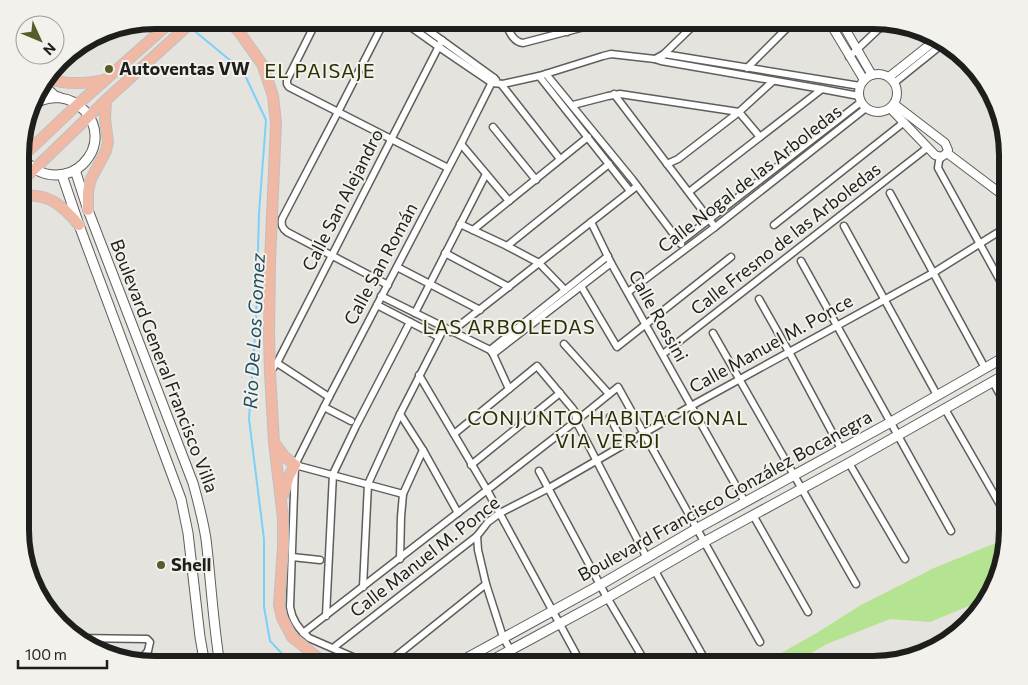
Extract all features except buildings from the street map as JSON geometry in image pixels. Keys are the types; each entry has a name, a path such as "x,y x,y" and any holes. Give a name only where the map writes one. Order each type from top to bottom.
{"main road":[{"path":"29,149 162,29"},
{"path":"29,174 106,100 185,29"},
{"path":"236,29 256,55 266,75 273,96 276,123 270,271 270,373 274,442 282,498 283,547 279,605 282,618 292,637 316,656"},
{"path":"238,29 240,33"},
{"path":"54,80 77,83 105,80"},
{"path":"29,165 34,169 50,175 62,175 75,170 86,161 93,148 95,134 90,116 78,104 55,96 47,89"},
{"path":"41,100 55,97 62,98"},
{"path":"88,210 88,193 91,179 106,151 108,142 105,119 106,100"},
{"name":"Boulevard General Francisco Villa","path":"75,170 88,210 193,483 206,538 213,620 219,656"},
{"name":"Boulevard General Francisco Villa","path":"62,175 78,225 181,499 188,533 203,656"},
{"path":"29,196 51,200 66,211 78,225"},
{"name":"Boulevard Francisco González Bocanegra","path":"470,656 999,360"},
{"path":"987,367 995,381"},
{"name":"Boulevard Francisco González Bocanegra","path":"500,656 608,598 704,542 999,379"},
{"path":"274,442 281,452 295,465 289,476 282,498"},
{"path":"306,648 321,656"}],"street":[{"path":"313,29 287,80 287,84 448,168"},
{"path":"380,29 281,224 287,232 388,284"},
{"path":"413,29 438,47 496,82 539,76 611,54 658,60 822,89 862,102 875,112 880,112 892,106 897,97 897,90 891,80 878,74 872,75 862,83 747,68 664,54"},
{"path":"427,29 496,82 560,159"},
{"path":"509,29 514,39 523,44 576,29"},
{"path":"658,60 690,29"},
{"path":"747,68 786,29"},
{"path":"834,29 850,56 862,83 862,102"},
{"path":"846,29 872,75"},
{"path":"850,56 878,29"},
{"name":"Calle San Alejandro","path":"270,373 442,40"},
{"path":"891,80 932,44"},
{"path":"891,80 938,47"},
{"path":"546,74 573,105 685,249"},
{"path":"539,76 630,191"},
{"path":"667,164 678,159 739,112 773,81"},
{"name":"Calle San Román","path":"295,465 448,168 496,82"},
{"path":"689,192 822,89"},
{"path":"614,94 715,226"},
{"path":"573,105 620,94 739,112 760,137"},
{"name":"Calle Nogal de las Arboledas","path":"680,242 862,102"},
{"name":"Calle Nogal de las Arboledas","path":"628,292 715,226 862,102"},
{"path":"892,106 903,122 934,155 944,155 999,193"},
{"path":"892,106 945,143 948,150 938,161 938,168 999,278"},
{"path":"774,225 903,122"},
{"path":"493,128 536,180"},
{"path":"473,230 588,137"},
{"path":"461,144 509,201"},
{"name":"Calle Fresno de las Arboledas","path":"663,354 927,148"},
{"path":"507,246 609,164"},
{"path":"415,313 486,174"},
{"path":"451,332 637,186"},
{"path":"890,193 987,367"},
{"name":"Calle Rossini","path":"590,222 745,502"},
{"path":"460,224 539,263 565,290"},
{"path":"844,226 937,395"},
{"name":"Calle Manuel M. Ponce","path":"333,648 477,536 488,522 500,513 933,273 999,232"},
{"path":"446,253 509,287"},
{"path":"581,286 617,347 731,257"},
{"path":"491,352 581,286 609,259"},
{"path":"491,352 565,290 609,259"},
{"path":"802,261 951,530"},
{"path":"397,267 480,310"},
{"path":"381,296 491,352 509,389"},
{"path":"760,300 842,449"},
{"path":"377,305 439,337"},
{"path":"326,616 333,474 410,322"},
{"path":"363,587 368,484 419,375 444,328"},
{"path":"713,332 856,584"},
{"path":"564,344 609,394"},
{"path":"276,363 329,397"},
{"path":"454,434 537,366 575,412 576,422 647,558"},
{"path":"419,375 500,513 577,656"},
{"path":"995,381 999,389"},
{"path":"303,633 618,388 760,642"},
{"path":"471,465 560,392"},
{"path":"324,407 350,421"},
{"path":"945,409 999,502"},
{"path":"400,414 423,450 458,513"},
{"path":"610,417 624,445"},
{"path":"400,559 403,494 423,450"},
{"path":"849,463 905,559"},
{"path":"351,656 309,638 296,625 292,616 290,607 295,465 403,494"},
{"path":"540,471 600,585 642,656"},
{"path":"753,515 808,612"},
{"path":"477,536 478,550 486,584 504,637 514,656"},
{"path":"292,557 320,560"},
{"path":"655,571 703,656"},
{"path":"396,656 486,584"},
{"path":"92,639 147,639 150,642 148,651 144,655"}],"green space":[{"path":"999,542 993,571 976,603 930,622 890,619 827,644 806,656 776,656 861,605 934,568"}],"waterway":[{"name":"Rio De Los Gomez","path":"192,29 243,71 266,120 259,213 256,321 249,419 264,539 264,607 270,641 284,656"}],"place":[{"name":"Autoventas VW","path":"109,69"},
{"name":"Shell","path":"161,565"}],"district":[{"name":"EL PAISAJE","path":"320,71"},
{"name":"LAS ARBOLEDAS","path":"509,327"},
{"name":"CONJUNTO HABITACIONAL VIA VERDI","path":"608,430"}]}
